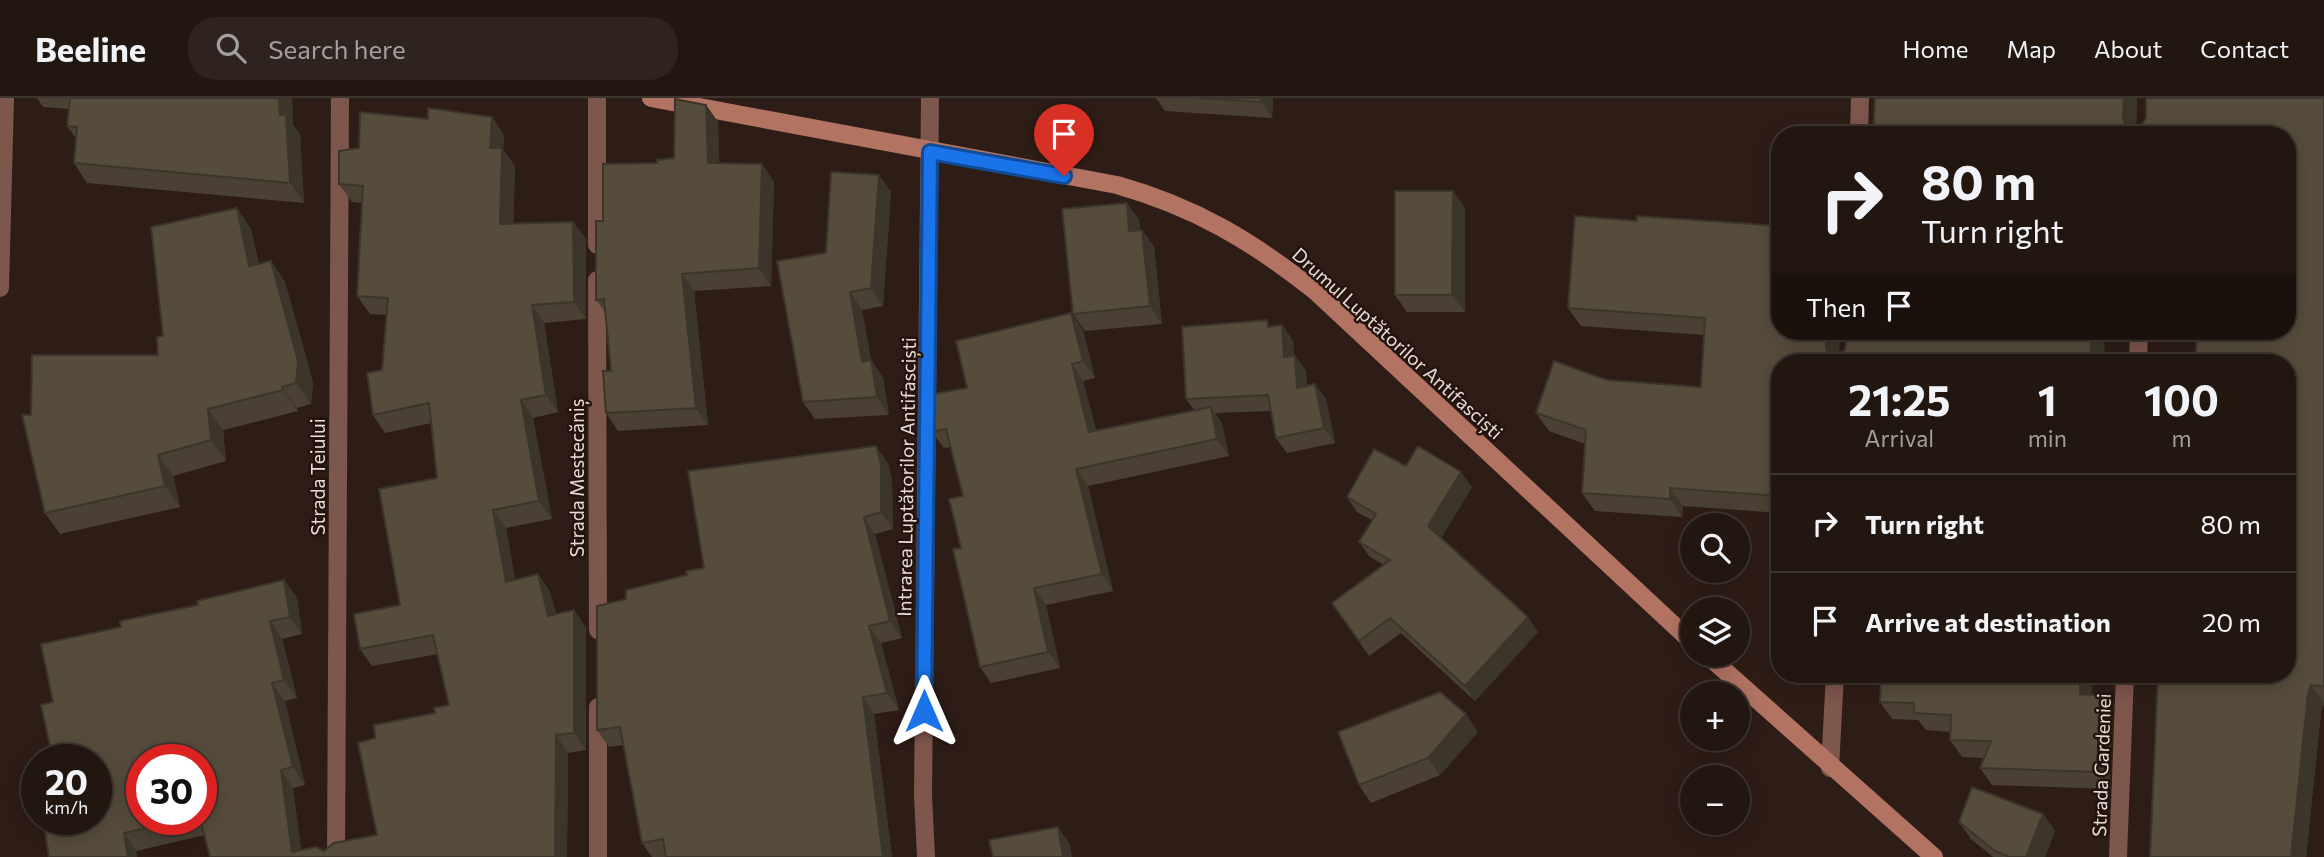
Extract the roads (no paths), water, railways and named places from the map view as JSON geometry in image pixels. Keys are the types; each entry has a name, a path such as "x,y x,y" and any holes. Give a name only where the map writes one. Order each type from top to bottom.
{"street":[{"path":"0,288 5,98"},
{"name":"Strada Teiului","path":"336,857 340,98"},
{"name":"Strada Mestecăniș","path":"597,98 598,648"},
{"name":"Drumul Luptătorilor Antifasciști","path":"651,98 1117,186 1163,198 1234,233 1315,291 1680,631"},
{"name":"Intrarea Luptătorilor Antifasciști","path":"926,857 923,781 930,98"},
{"path":"1859,126 1860,98"},
{"path":"1720,667 1830,768 1934,857"},
{"path":"1830,768 1835,683"},
{"name":"Strada Gardeniei","path":"2118,857 2125,683"},
{"path":"598,690 598,857"}]}
